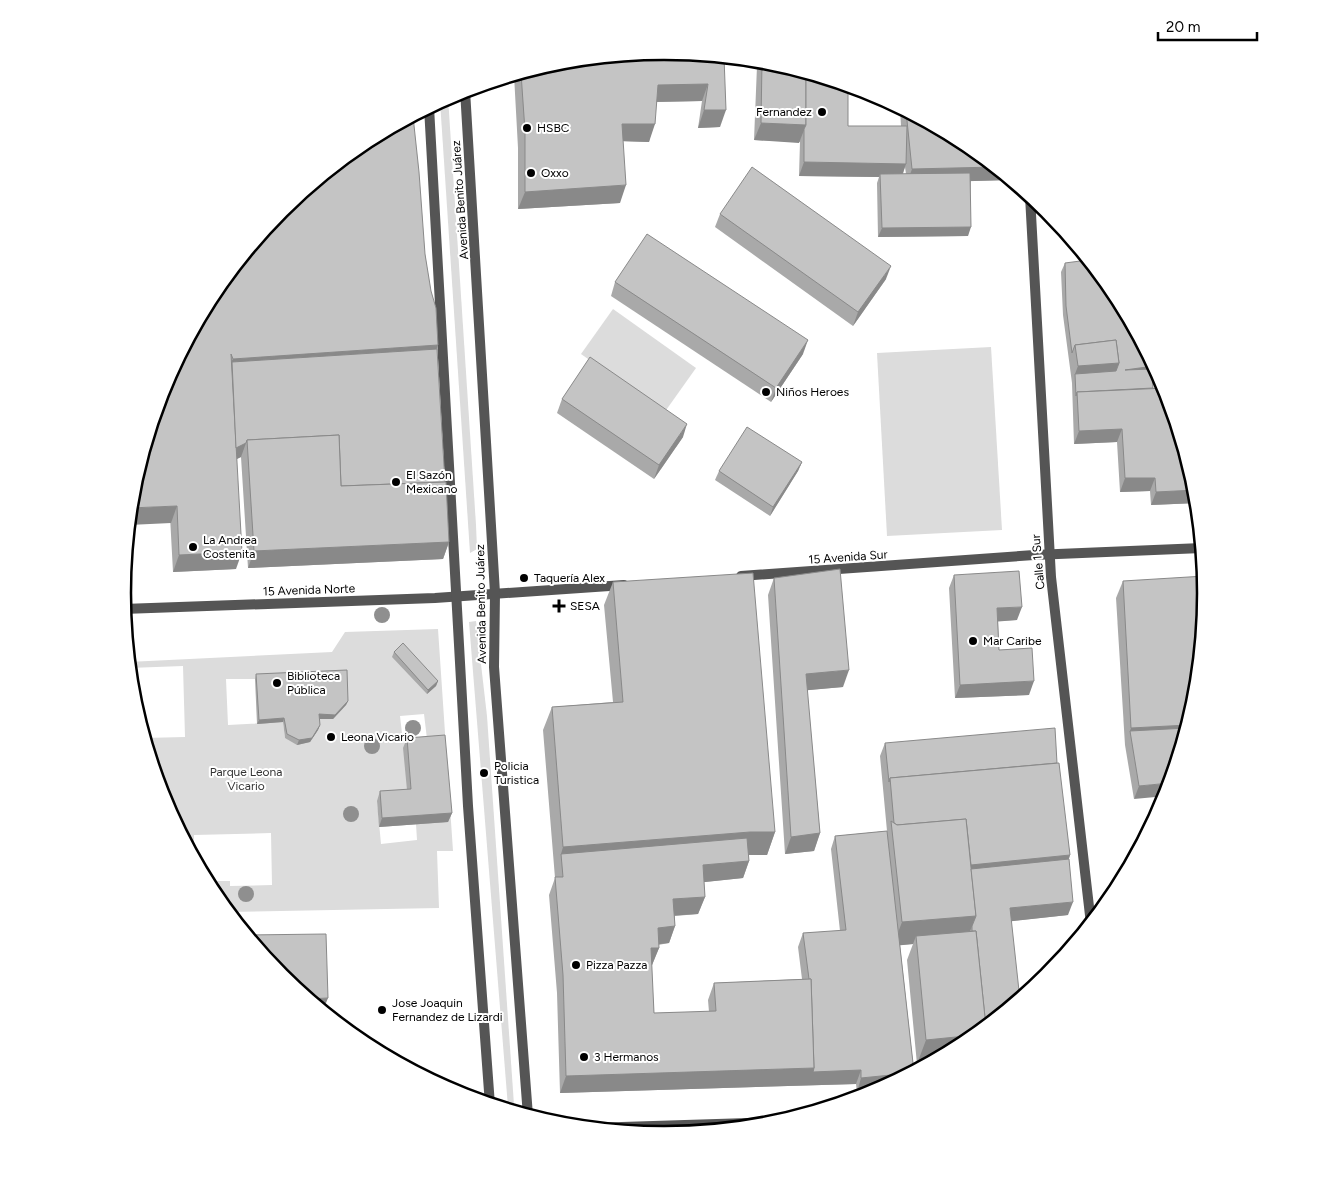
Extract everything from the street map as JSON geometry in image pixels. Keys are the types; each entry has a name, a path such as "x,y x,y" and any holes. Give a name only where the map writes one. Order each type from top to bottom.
{"street":[{"name":"Avenida Benito Juárez","path":"466,99 496,594 494,667 527,1109"},
{"name":"Avenida Benito Juárez","path":"429,114 468,806 489,1098"},
{"name":"Calle 1 Sur","path":"1031,206 1051,577 1090,914"},
{"name":"15 Avenida Sur","path":"729,577 1050,554 1195,548"},
{"path":"496,594 630,584"},
{"name":"15 Avenida Norte","path":"131,609 435,598 457,595 496,594"},
{"path":"642,1126 716,1124"}],"green space":[{"path":"449,106 476,525 477,549 470,553 441,110"},
{"path":"613,309 696,368 664,413 581,354"},
{"path":"991,347 1002,530 887,536 877,353"},
{"path":"476,621 487,716 513,1105 508,1103 469,622"},
{"name":"Parque Leona Vicario","path":"438,629 453,851 437,851 439,908 236,912 220,890 217,881 230,881 230,886 272,885 271,833 194,835 194,844 171,798 151,738 185,737 183,666 136,668 135,662 332,652 345,632","holes":["226,679 255,679 310,742 285,738 283,722 228,725","424,714 427,739 403,742 400,716","408,798 416,824 417,840 381,844 377,801"]}],"building":[{"path":"629,61 699,61 724,64 726,110 704,110 708,84 658,85 655,124 622,124 626,185 525,192 525,131 521,79 560,70"},
{"path":"762,69 806,79 806,125 761,123"},
{"name":"Fernandez","path":"806,79 848,93 848,126 907,126 906,164 804,162 804,129 806,125"},
{"path":"907,118 931,131 985,167 912,169"},
{"path":"414,122 425,254 431,291 436,308 438,345 233,359 231,354 242,552 179,555 177,506 138,508 149,455 171,389 202,327 220,297 263,242 312,192 368,150"},
{"path":"752,167 891,266 858,312 720,214"},
{"path":"970,173 971,227 882,228 880,174"},
{"path":"647,234 808,340 776,388 615,282"},
{"path":"1080,261 1108,297 1146,367 1125,370 1147,369 1153,380 1153,388 1077,392 1076,396 1075,374 1116,371 1119,363 1116,340 1075,345 1072,353 1066,306 1065,263"},
{"path":"1116,340 1119,363 1078,366 1075,345"},
{"path":"437,349 445,482 341,486 339,435 247,440 246,443 236,448 232,362"},
{"path":"590,357 687,424 659,465 562,399"},
{"path":"1157,388 1179,455 1187,490 1156,492 1155,478 1125,478 1122,429 1079,431 1077,392"},
{"path":"747,427 802,462 773,507 719,471"},
{"path":"339,435 341,486 446,482 449,542 254,551 247,440"},
{"path":"840,569 849,670 806,674 820,833 791,837 774,578"},
{"name":"Mar Caribe","path":"1019,571 1022,607 997,608 999,650 1032,648 1034,681 960,685 954,575"},
{"name":"SESA","path":"753,573 775,832 750,832 563,847 552,707 623,702 613,582"},
{"path":"1197,576 1198,594 1193,663 1181,725 1131,728 1123,581"},
{"path":"403,643 438,681 428,690 394,652"},
{"path":"347,670 348,701 335,715 319,714 320,725 312,738 299,740 287,734 284,718 259,720 256,674"},
{"path":"1055,728 1057,763 890,778 889,782 885,743"},
{"path":"1180,728 1162,784 1139,786 1130,731"},
{"path":"445,735 452,813 382,818 380,791 411,789 407,738"},
{"path":"1059,763 1070,855 971,865 966,819 897,825 894,823 890,778"},
{"path":"966,819 976,916 902,922 891,821 897,825"},
{"path":"887,831 913,1065 894,1075 861,1078 861,1070 813,1072 811,979 809,979 803,933 846,930 835,836"},
{"path":"747,838 749,861 703,865 705,897 673,899 675,926 658,928 659,948 651,948 654,1013 716,1011 714,983 811,979 814,1068 566,1076 563,975 555,877 563,877 561,854"},
{"path":"1069,859 1073,902 1010,908 1019,992 985,1020 976,931 972,931 976,916 971,869"},
{"path":"976,931 985,1020 961,1037 926,1040 916,936"},
{"path":"326,934 328,998 316,999 312,995 287,971 255,935"}],"place":[{"name":"Fernandez","path":"822,112"},
{"name":"HSBC","path":"527,128"},
{"name":"Oxxo","path":"531,173"},
{"name":"Niños Heroes","path":"766,392"},
{"name":"El Sazón Mexicano","path":"396,482"},
{"name":"La Andrea Costenita","path":"193,547"},
{"name":"Taquería Alex","path":"524,578"},
{"name":"SESA","path":"559,606"},
{"name":"Mar Caribe","path":"973,641"},
{"name":"Biblioteca Pública","path":"277,683"},
{"name":"Leona Vicario","path":"331,737"},
{"name":"Policia Turistica","path":"484,773"},
{"name":"Pizza Pazza","path":"576,965"},
{"name":"Jose Joaquin Fernandez de Lizardi","path":"382,1010"},
{"name":"3 Hermanos","path":"584,1057"}]}
